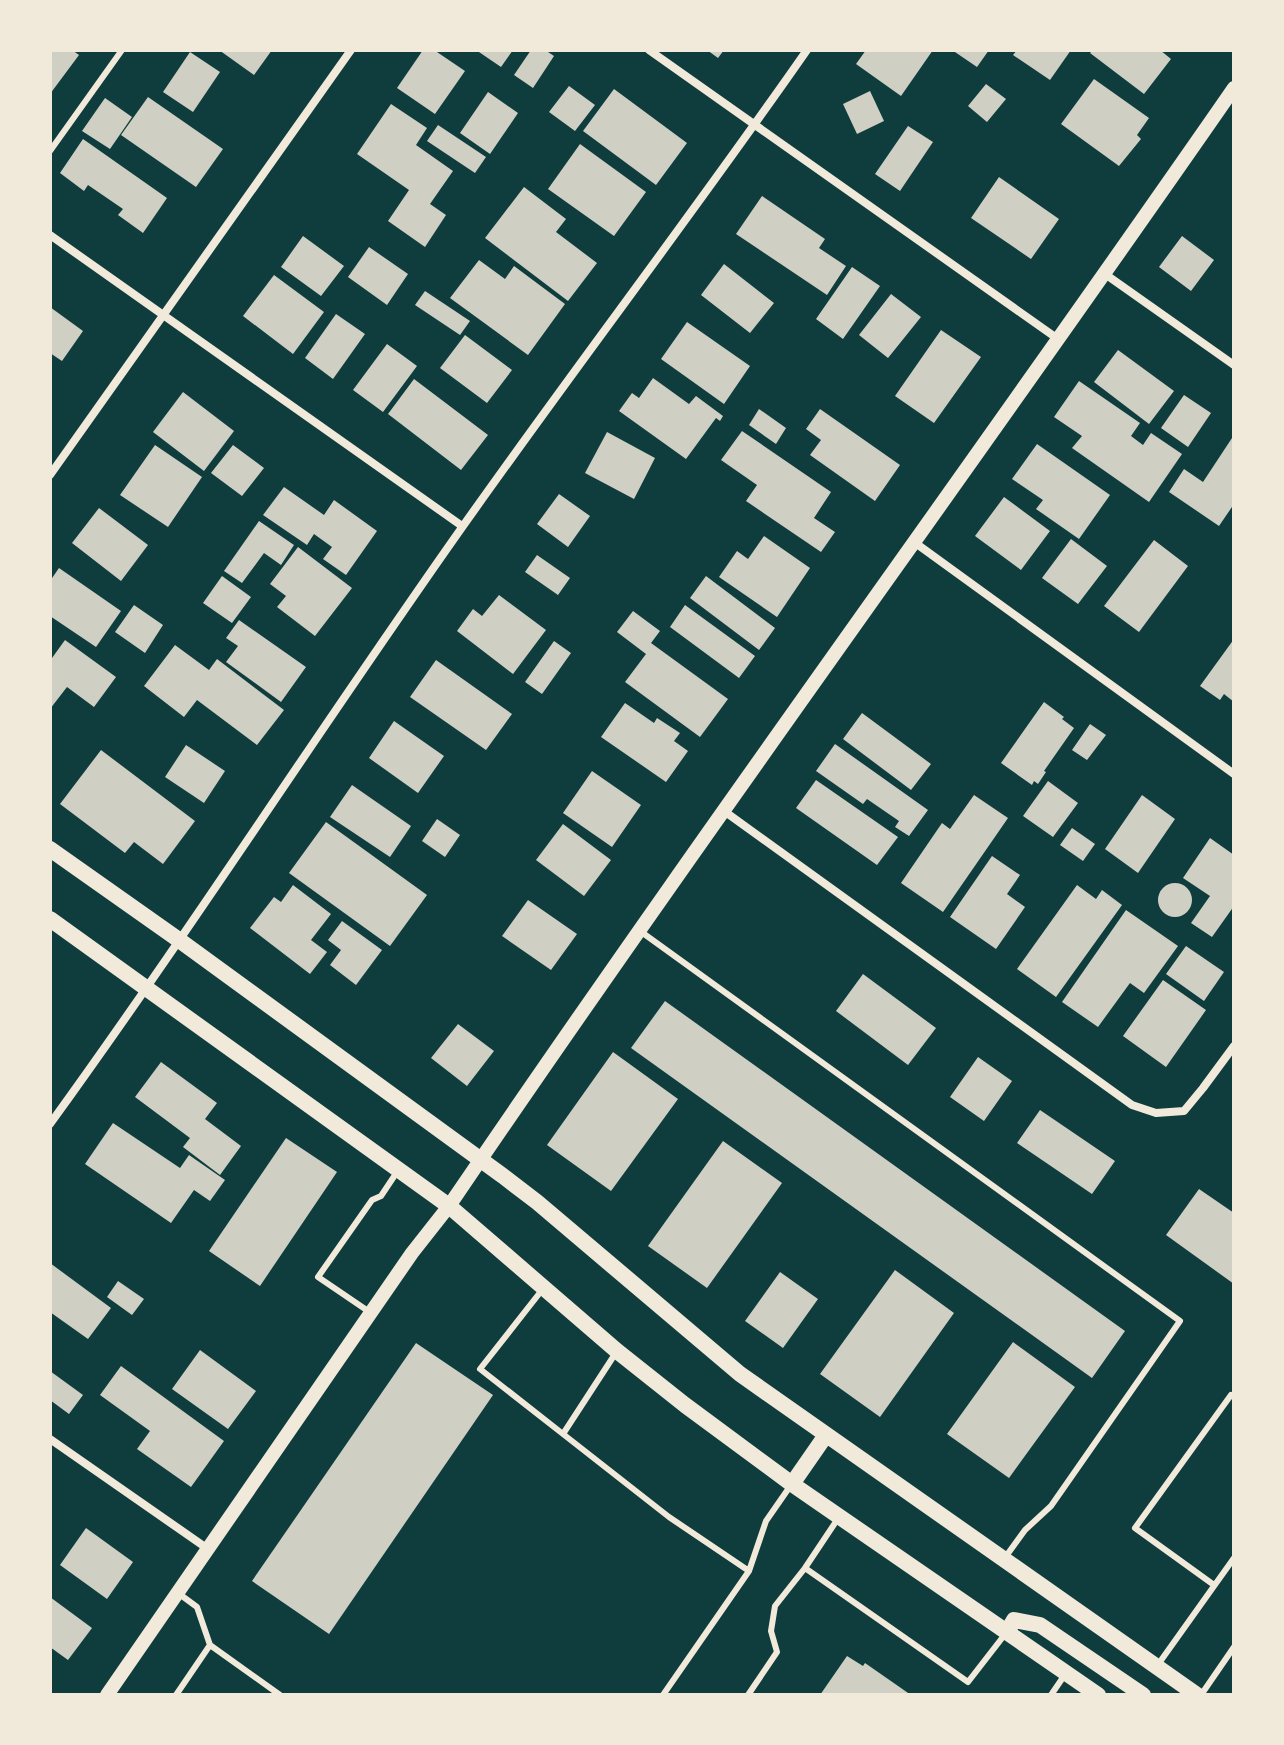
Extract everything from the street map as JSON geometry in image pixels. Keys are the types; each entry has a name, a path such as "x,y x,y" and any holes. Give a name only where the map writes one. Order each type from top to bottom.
{"main road":[{"path":"50,849 537,1202 740,1374 1199,1695"},
{"path":"50,919 449,1206 617,1351 685,1405 792,1484 1098,1695"},
{"path":"792,1484 826,1435"},
{"path":"1007,1632 1014,1620 1040,1625 1143,1695"}],"street":[{"path":"50,475 351,50"},
{"path":"649,50 1058,339"},
{"path":"50,1124 147,988 462,526 807,50"},
{"path":"107,1695 412,1253 449,1206 1234,88"},
{"path":"50,235 462,526"},
{"path":"1105,274 1234,365"},
{"path":"913,542 1234,774"},
{"path":"724,811 1132,1105 1156,1113 1184,1111 1234,1046"},
{"path":"50,1439 208,1549"}],"lane":[{"path":"50,151 122,50"},
{"path":"640,931 1180,1321 1051,1506 1025,1530 1004,1559"},
{"path":"371,1313 318,1277 372,1200 381,1196 399,1169"},
{"path":"544,1287 480,1369 669,1517 749,1571"},
{"path":"563,1434 617,1351"},
{"path":"1214,1585 1135,1528 1231,1395 1234,1397"},
{"path":"663,1695 749,1571 766,1521 792,1484"},
{"path":"748,1695 777,1652 771,1631 775,1606 840,1516"},
{"path":"1157,1666 1234,1558"},
{"path":"805,1568 968,1682 1007,1632"},
{"path":"178,1593 197,1607 210,1645 280,1695"},
{"path":"176,1695 210,1645"},
{"path":"1199,1695 1234,1647"},
{"path":"1051,1695 1066,1673"}],"building":[{"path":"50,50 72,50 79,55 50,94"},
{"path":"219,50 272,50 254,75"},
{"path":"423,50 434,50 465,71 435,114 397,88"},
{"path":"476,50 513,50 501,67"},
{"path":"531,50 545,50 554,56 533,88 514,75"},
{"path":"707,50 724,50 718,58"},
{"path":"866,50 933,50 901,96 856,64"},
{"path":"952,50 989,50 977,67"},
{"path":"1017,50 1071,50 1050,80 1013,55"},
{"path":"1093,50 1160,50 1171,59 1144,94 1090,53"},
{"path":"190,52 220,72 193,112 163,92"},
{"path":"1094,79 1149,118 1137,135 1141,139 1119,166 1061,124"},
{"path":"986,84 1006,99 987,122 968,106"},
{"path":"569,86 595,105 575,131 549,112"},
{"path":"614,89 687,143 656,185 583,131"},
{"path":"870,91 884,121 857,134 843,104"},
{"path":"488,92 518,113 490,154 460,133"},
{"path":"148,97 223,149 196,187 121,135"},
{"path":"105,98 132,117 110,149 82,131"},
{"path":"391,104 427,128 416,145 453,171 430,204 446,215 425,247 388,221 409,190 357,154"},
{"path":"438,125 486,157 475,173 427,141"},
{"path":"908,126 933,142 900,191 875,174"},
{"path":"83,139 167,198 143,233 118,215 123,209 88,185 84,191 60,173"},
{"path":"580,144 646,192 614,236 548,189"},
{"path":"999,177 1059,219 1031,259 971,218"},
{"path":"524,187 566,219 556,232 597,263 568,301 485,238"},
{"path":"762,196 825,239 819,248 846,266 827,295 736,234"},
{"path":"303,236 344,266 321,296 281,267"},
{"path":"1182,236 1214,260 1191,291 1159,267"},
{"path":"369,247 408,274 387,305 348,277"},
{"path":"479,260 505,279 514,266 565,304 528,355 450,298"},
{"path":"724,264 774,303 750,333 701,295"},
{"path":"852,267 880,286 843,339 816,319"},
{"path":"274,275 324,312 293,354 243,316"},
{"path":"425,291 470,321 460,335 415,305"},
{"path":"891,294 921,317 888,358 859,335"},
{"path":"50,307 83,331 62,361 50,353"},
{"path":"336,314 365,334 333,379 305,358"},
{"path":"687,322 750,366 724,404 661,359"},
{"path":"941,330 981,357 934,423 895,396"},
{"path":"465,335 512,370 487,403 440,368"},
{"path":"387,344 417,366 383,412 353,390"},
{"path":"1118,350 1174,391 1149,424 1094,382"},
{"path":"653,378 689,404 696,396 723,416 720,421 716,418 686,459 619,411 632,393 639,398"},
{"path":"414,379 488,435 461,470 388,414"},
{"path":"1079,381 1140,423 1131,436 1143,445 1151,433 1182,454 1149,502 1072,448 1082,436 1054,417"},
{"path":"183,392 234,431 204,471 153,432"},
{"path":"1184,395 1211,413 1188,447 1161,428"},
{"path":"759,409 786,428 776,444 749,425"},
{"path":"820,409 900,465 875,501 810,455 821,440 806,429"},
{"path":"742,431 831,492 814,518 835,532 821,552 746,501 757,485 721,460"},
{"path":"607,432 655,458 634,499 585,473"},
{"path":"1232,438 1234,504 1219,526 1169,492 1184,469 1203,482"},
{"path":"1037,444 1110,495 1079,539 1036,509 1043,500 1012,479"},
{"path":"155,445 202,477 168,527 120,495"},
{"path":"233,445 264,468 242,496 211,473"},
{"path":"284,487 324,515 334,500 377,531 346,575 323,559 332,547 314,534 307,545 263,515"},
{"path":"559,494 590,516 568,547 537,524"},
{"path":"1004,497 1050,531 1021,570 975,536"},
{"path":"99,508 148,545 121,581 72,543"},
{"path":"259,521 294,545 281,565 264,553 242,583 224,571"},
{"path":"764,536 810,568 777,617 719,577 737,551 748,559"},
{"path":"1071,539 1107,566 1078,604 1042,578"},
{"path":"1154,540 1188,566 1139,632 1104,606"},
{"path":"298,547 352,588 315,636 277,607 286,596 270,584"},
{"path":"537,555 570,578 558,595 525,572"},
{"path":"59,568 121,611 96,647 50,616 50,581"},
{"path":"222,576 251,597 232,623 203,603"},
{"path":"706,576 775,628 759,650 690,598"},
{"path":"499,595 546,630 513,674 457,631 473,609 482,616"},
{"path":"134,605 163,625 145,653 115,632"},
{"path":"685,605 755,656 739,678 670,627"},
{"path":"633,611 660,631 651,643 728,699 700,737 625,682 646,654 617,632"},
{"path":"239,620 306,667 281,702 226,662 238,646 226,638"},
{"path":"1234,639 1234,702 1224,694 1220,700 1200,686"},
{"path":"65,640 116,677 94,707 67,687 50,709 50,657"},
{"path":"554,641 571,653 542,694 525,682"},
{"path":"175,645 209,670 217,659 284,710 257,745 197,700 184,717 144,686"},
{"path":"436,660 512,714 486,750 410,697"},
{"path":"1044,702 1074,728 1038,784 1034,781 1032,785 1001,763"},
{"path":"625,703 654,723 657,718 680,733 674,741 688,751 666,782 601,737"},
{"path":"862,713 931,764 911,790 843,739"},
{"path":"394,721 444,756 418,793 369,758"},
{"path":"1090,724 1106,735 1087,760 1072,750"},
{"path":"835,744 928,810 909,836 895,827 899,821 867,799 863,804 816,771"},
{"path":"186,745 225,771 204,803 165,777"},
{"path":"101,750 195,821 163,864 134,842 125,853 60,804"},
{"path":"592,771 641,805 612,847 563,813"},
{"path":"816,780 898,837 877,865 796,808"},
{"path":"1048,781 1078,803 1053,837 1023,816"},
{"path":"352,785 411,826 390,857 330,817"},
{"path":"974,795 1008,818 943,912 901,883 942,823 950,829"},
{"path":"1142,795 1175,819 1138,873 1105,849"},
{"path":"437,819 460,835 445,857 422,841"},
{"path":"326,822 427,895 390,946 289,873"},
{"path":"563,824 611,860 584,896 536,860"},
{"path":"1072,828 1095,844 1083,861 1060,845"},
{"path":"1210,838 1234,855 1234,906 1212,937 1191,923 1210,896 1183,878"},
{"path":"992,856 1020,875 1007,894 1025,907 996,949 950,917"},
{"path":"1175,883 1187,888 1192,900 1187,912 1175,917 1163,912 1158,900 1163,888"},
{"path":"293,885 331,914 311,940 327,952 310,974 250,928 274,897 281,902"},
{"path":"1077,885 1096,899 1102,890 1122,905 1056,997 1017,969"},
{"path":"528,900 577,934 551,970 502,936"},
{"path":"1126,910 1178,946 1144,993 1130,983 1098,1027 1062,1002"},
{"path":"342,921 382,950 356,985 330,965 341,950 328,940"},
{"path":"1186,946 1224,972 1204,1001 1166,974"},
{"path":"863,974 936,1028 908,1065 836,1011"},
{"path":"1163,980 1206,1010 1166,1067 1123,1036"},
{"path":"665,1001 1125,1331 1092,1378 631,1048"},
{"path":"458,1024 494,1051 467,1086 431,1058"},
{"path":"613,1052 678,1099 611,1191 547,1145"},
{"path":"978,1057 1012,1081 984,1121 950,1097"},
{"path":"161,1062 217,1103 205,1119 241,1146 220,1175 183,1147 190,1138 135,1097"},
{"path":"1040,1110 1115,1161 1092,1194 1017,1143"},
{"path":"113,1123 180,1168 189,1155 225,1180 210,1201 194,1190 171,1223 85,1164"},
{"path":"286,1138 337,1172 260,1286 209,1251"},
{"path":"723,1141 782,1183 707,1288 648,1246"},
{"path":"1199,1189 1234,1213 1234,1284 1166,1235"},
{"path":"50,1263 111,1308 88,1339 50,1312"},
{"path":"895,1270 954,1313 880,1417 820,1374"},
{"path":"780,1272 818,1299 783,1348 745,1321"},
{"path":"118,1281 144,1299 132,1315 107,1297"},
{"path":"1013,1342 1075,1387 1009,1478 947,1434"},
{"path":"416,1343 493,1395 329,1634 252,1581"},
{"path":"200,1350 256,1391 228,1429 172,1389"},
{"path":"121,1366 224,1441 191,1487 137,1449 150,1431 100,1395"},
{"path":"50,1371 83,1395 69,1414 50,1400"},
{"path":"86,1528 133,1562 107,1599 60,1565"},
{"path":"50,1597 92,1628 68,1660 50,1647"},
{"path":"847,1656 863,1666 865,1663 911,1695 820,1695"}]}
